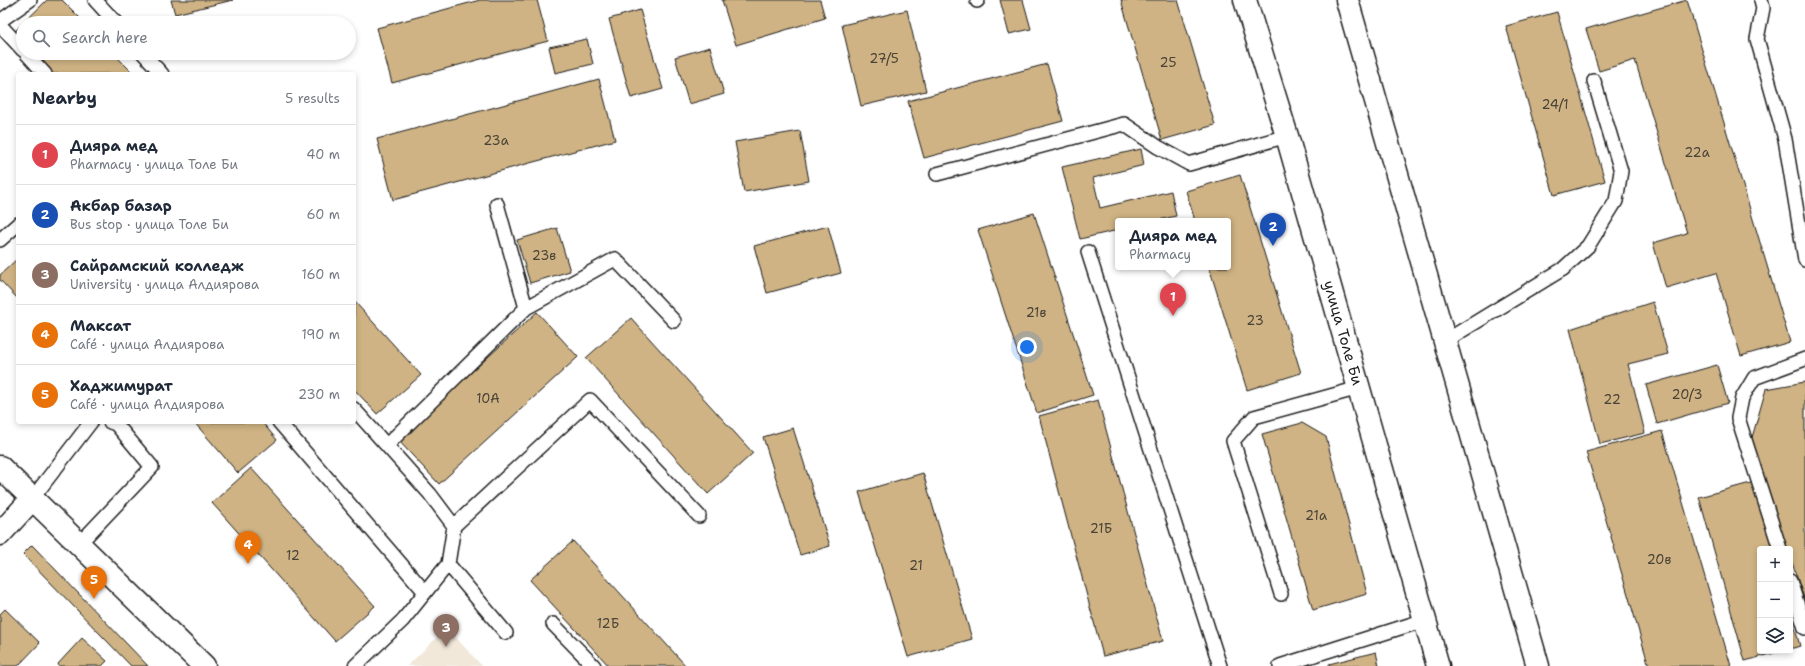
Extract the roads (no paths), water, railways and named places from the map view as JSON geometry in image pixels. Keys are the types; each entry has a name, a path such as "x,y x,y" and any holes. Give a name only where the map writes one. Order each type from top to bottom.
{"main road":[{"name":"улица Толе Би","path":"1245,0 1287,136 1438,666"},
{"path":"1347,0 1538,666"},
{"path":"0,467 204,666"},
{"path":"0,534 32,499"}],"lane":[{"path":"0,21 30,0"},
{"path":"95,0 110,16"},
{"path":"1761,0 1763,8 1758,39 1785,139 1805,260"},
{"path":"0,25 16,42"},
{"path":"32,60 43,72"},
{"path":"149,60 160,72"},
{"path":"1445,341 1563,269 1588,246 1616,201 1621,170 1594,81"},
{"path":"937,174 1124,124 1158,147 1189,164 1287,136"},
{"path":"497,204 526,308"},
{"path":"0,240 16,226"},
{"path":"1088,252 1220,666"},
{"path":"387,445 526,308 615,259 674,320"},
{"path":"1779,546 1738,418 1742,398 1754,378 1805,359"},
{"path":"1281,594 1233,441 1254,417 1359,388"},
{"path":"355,666 403,620 448,564 454,526 590,400 699,516"},
{"path":"356,411 430,494 454,526"},
{"path":"32,499 89,424"},
{"path":"79,544 152,467 116,424"},
{"path":"281,424 425,592"},
{"path":"448,564 506,633"},
{"path":"1790,582 1805,628"},
{"path":"1280,666 1425,620"},
{"path":"553,624 594,666"}],"place":[{"name":"Акбар базар","path":"1273,246"},
{"name":"Дияра мед","path":"1173,316"},
{"name":"Максат","path":"248,564"},
{"name":"Хаджимурат","path":"94,599"},
{"name":"Сайрамский колледж","path":"446,647"}]}
